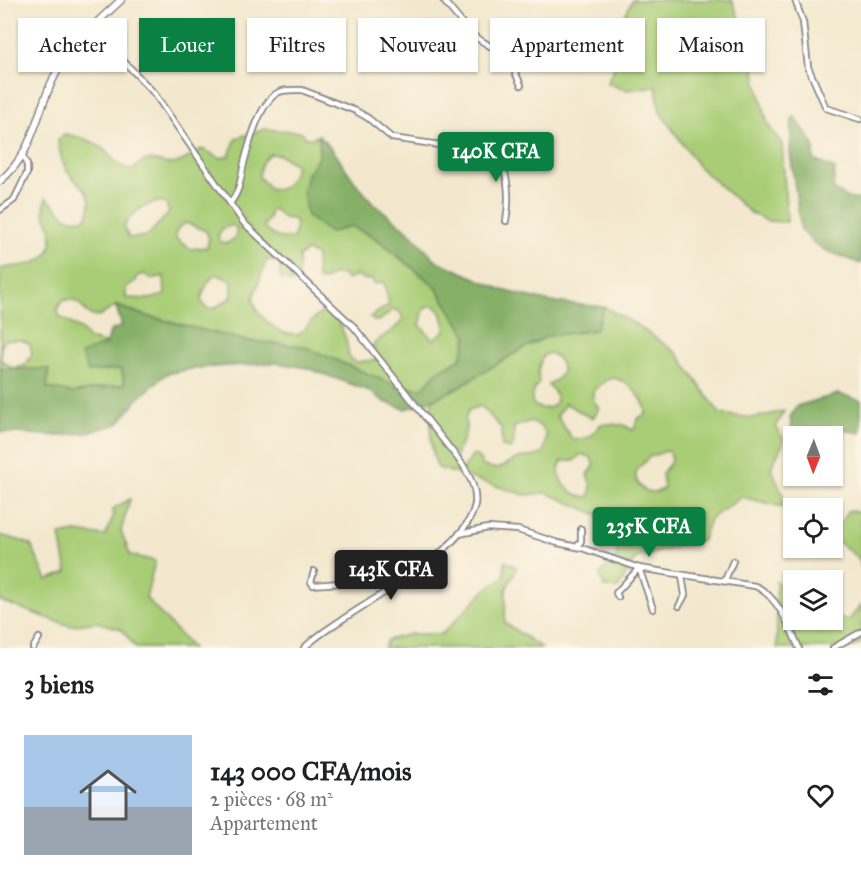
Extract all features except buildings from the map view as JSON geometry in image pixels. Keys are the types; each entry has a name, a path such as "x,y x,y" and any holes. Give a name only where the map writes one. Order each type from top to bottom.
{"main road":[{"path":"102,18 121,0"},
{"path":"0,181 23,157 57,72"}],"street":[{"path":"443,0 472,34 508,57 521,85"},
{"path":"795,0 803,22 808,66 826,108 860,119"},
{"path":"127,65 154,93 246,225 357,330 463,465 472,483 476,501 473,511 459,534 417,571 317,636 304,648"},
{"path":"230,203 237,194 249,146 268,101 280,92 302,90 356,111 392,138 440,145 487,141 506,173 509,196 506,221"},
{"path":"0,210 14,200 27,173 27,165 23,157"},
{"path":"459,534 488,528 518,530 639,568 755,586 765,591 782,613 799,648"},
{"path":"577,547 581,541 581,530"},
{"path":"725,580 733,561"},
{"path":"360,583 367,564"},
{"path":"618,597 616,592 639,568"},
{"path":"639,568 653,609"},
{"path":"314,571 311,582 314,585 360,583 383,586 388,590"},
{"path":"679,606 686,596 682,576"},
{"path":"833,648 861,632"},
{"path":"33,648 39,638"}],"green space":[{"path":"632,0 732,0 739,18 657,18 657,72 755,72 768,125 782,144 787,222 767,221 751,213 700,168 660,112 656,86 625,90 607,83 612,72 645,72 645,18 624,18"},
{"path":"795,117 814,145 814,160 835,169 833,189 847,198 861,200 861,264 825,250 812,242 801,230 790,152 792,118"},
{"path":"265,129 302,132 306,138 319,135 319,157 307,174 351,226 376,239 435,286 468,336 461,358 436,373 423,388 399,387 303,346 247,341 147,316 117,306 122,326 116,306 103,314 94,316 78,302 67,300 59,305 59,316 83,331 89,339 107,344 121,369 125,384 73,393 46,388 48,369 0,369 0,269 29,264 44,257 49,251 52,242 51,229 44,212 46,198 63,214 73,219 86,218 89,208 88,195 64,166 58,140 65,134 89,140 102,148 119,165 133,170 150,160 177,163 202,149 220,158 229,156 236,138","holes":["270,154 280,155 296,165 285,187 270,189 259,177 265,158","166,203 169,213 147,236 129,238 124,227 134,214 148,205","274,209 283,218 293,219 296,222 294,237 281,238 269,232 264,226 270,216 270,211","186,223 206,231 209,239 207,247 191,249 177,240 175,234 179,227","232,225 237,229 235,238 228,243 220,242 218,235 222,229","307,251 316,255 317,279 322,281 335,274 344,275 346,280 357,275 363,279 372,280 375,284 384,282 389,305 370,317 374,321 379,321 394,309 400,312 403,319 373,345 377,360 356,362 349,357 346,339 338,321 327,311 318,315 298,335 283,333 267,322 258,312 253,299 267,259 280,263 280,278 294,283 298,280 299,256","145,274 151,279 164,276 165,295 150,299 126,298 126,288 135,282 138,276","216,274 232,281 232,297 213,309 206,308 201,300 211,278","427,306 435,306 441,312 446,329 433,340 420,325","6,340 21,340 30,344 32,354 26,365 13,368 1,360 2,346"]},
{"path":"319,135 373,203 406,229 437,261 502,290 550,302 604,307 595,330 548,336 453,390 405,409 385,402 367,390 307,368 277,363 196,368 166,374 137,400 118,424 90,432 61,436 0,432 0,369 49,369 47,388 73,393 125,384 121,369 88,372 81,354 107,344 110,331 122,326 116,306 247,341 303,346 399,387 423,388 436,373 461,358 467,336 435,286 377,239 351,226 330,233 307,216 303,192 307,174 319,157"},
{"path":"604,307 635,324 677,353 720,414 753,418 784,411 776,426 783,443 771,468 783,494 783,507 742,497 710,519 703,540 636,558 618,588 604,587 600,574 617,556 616,535 605,518 547,493 525,495 438,468 431,444 432,400 548,336 595,330","holes":["549,353 560,361 562,371 559,377 548,385 555,394 555,405 540,408 534,404 532,396 539,382 541,361 544,355","614,378 625,383 640,397 646,414 637,419 635,428 632,430 624,425 601,424 590,437 573,440 557,416 565,403 591,418 594,417 599,408 593,400 593,391 607,380","480,406 501,427 502,447 511,449 514,442 514,427 531,421 540,426 546,434 546,444 542,453 537,456 519,458 500,468 483,466 479,458 474,455 470,457 470,461 463,470 455,466 456,456 464,438 466,417 469,410","666,451 670,452 670,462 662,474 664,488 659,491 644,490 636,477 636,471 649,457","581,454 591,457 594,467 587,475 591,485 590,495 587,497 569,490 561,480 559,474 562,461 574,461"]},
{"path":"838,394 861,400 861,433 843,430 843,426 791,426 790,417 797,406"},
{"path":"130,499 121,531 130,555 155,561 146,598 192,648 136,648 121,629 97,622 70,626 0,601 0,535 31,545 47,580 67,572 60,535 76,532 105,536 113,517 113,509"},
{"path":"848,510 861,513 861,568 860,560 843,546 843,519"},
{"path":"505,561 517,567 506,590 505,623 542,648 384,648 387,640 411,634 442,634 486,589 504,577"},
{"path":"776,581 783,587 783,630 843,630 843,618 849,620 861,605 861,643 850,648 777,648"}]}
